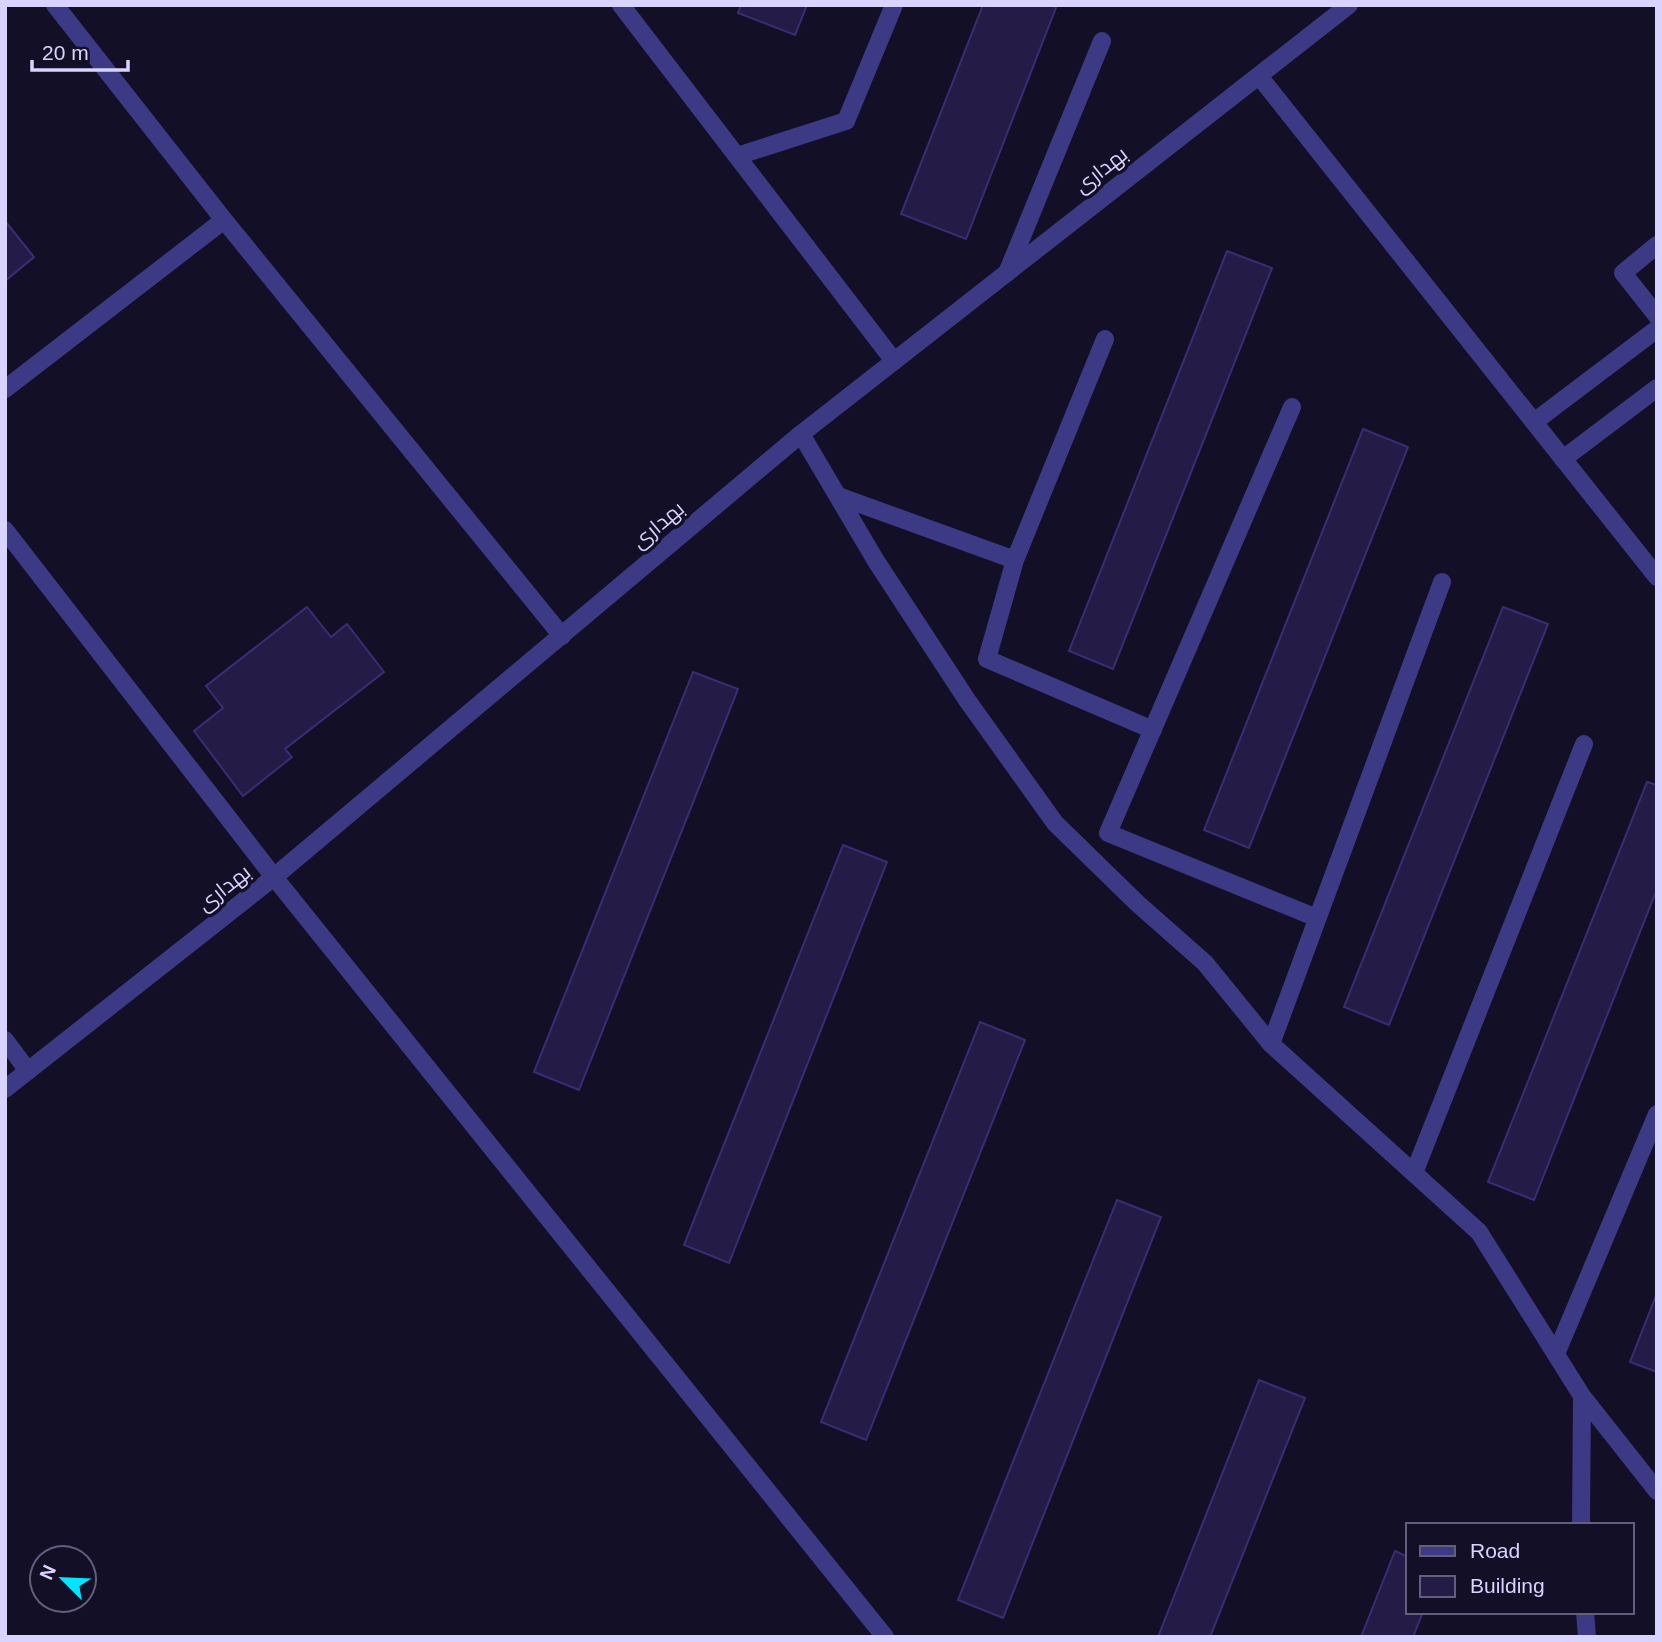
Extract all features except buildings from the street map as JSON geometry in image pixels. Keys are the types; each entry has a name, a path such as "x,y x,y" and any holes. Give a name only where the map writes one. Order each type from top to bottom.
{"street":[{"path":"55,5 224,220 562,636"},
{"path":"621,5 894,361"},
{"path":"737,156 846,121 894,5"},
{"name":"بهداری","path":"5,1089 274,877 802,434 1349,5"},
{"path":"1007,273 1102,41"},
{"path":"1259,76 1657,577"},
{"path":"5,389 224,220"},
{"path":"1657,245 1623,273 1657,316"},
{"path":"1534,422 1657,329"},
{"path":"1105,339 1015,560 987,659 1153,730"},
{"path":"1563,459 1657,388"},
{"path":"1292,407 1108,833 1317,918"},
{"path":"802,434 876,561 967,699 1055,823 1137,903 1205,964 1271,1044 1479,1232 1582,1396 1657,1490"},
{"path":"838,496 1015,560"},
{"path":"5,530 274,877 885,1637"},
{"path":"1271,1044 1442,582"},
{"path":"1414,1173 1584,744"},
{"path":"5,1040 28,1071"},
{"path":"1556,1354 1657,1114"},
{"path":"1581,1523 1582,1396"},
{"path":"1585,1614 1587,1637"}]}
